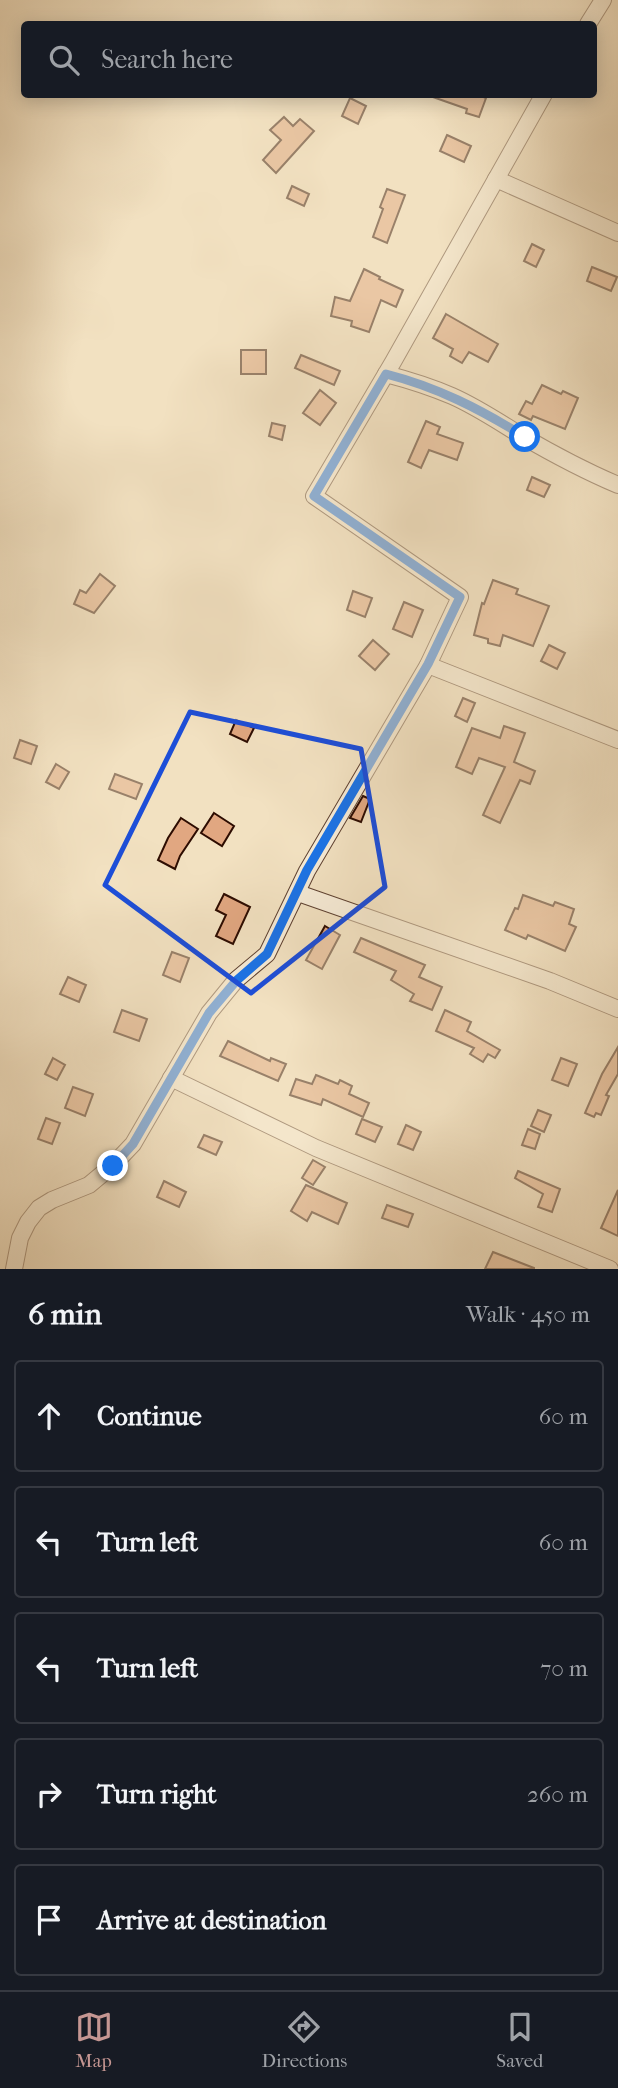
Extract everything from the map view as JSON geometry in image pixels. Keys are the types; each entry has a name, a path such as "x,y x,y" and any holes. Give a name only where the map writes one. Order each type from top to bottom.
{"street":[{"path":"590,21 603,0"},
{"path":"14,1269 20,1238 39,1208 89,1185 113,1166 133,1144 209,1013 236,981 267,954 307,870 428,664 460,597 314,496 542,98"},
{"path":"496,179 618,233"},
{"path":"386,374 452,396 593,474 618,485"},
{"path":"428,664 618,740"},
{"path":"298,892 550,981 618,1009"},
{"path":"170,1078 316,1148 610,1269"}],"highlighted area":[{"path":"190,712 361,749 385,887 251,993 105,885"}],"building":[{"path":"350,98 366,106 358,124 342,116"},
{"path":"436,98 486,98 479,117 466,113 467,109"},
{"path":"284,117 293,126 300,119 314,131 276,173 263,160 281,140 270,130"},
{"path":"447,135 471,146 464,162 440,151"},
{"path":"292,186 309,194 304,206 287,198"},
{"path":"387,189 405,195 387,243 373,237"},
{"path":"532,244 544,250 536,267 524,261"},
{"path":"592,267 617,277 611,291 587,281"},
{"path":"364,269 403,290 396,307 381,300 369,332 351,326 352,321 331,316 335,297 350,301"},
{"path":"446,314 498,344 488,362 469,352 462,363 450,356 453,349 433,338"},
{"path":"241,350 266,350 266,374 241,374"},
{"path":"301,355 340,371 334,385 295,368"},
{"path":"542,385 578,398 565,429 533,416 531,420 519,414 526,401 532,404"},
{"path":"320,390 336,403 320,425 303,413"},
{"path":"426,421 440,427 437,434 463,443 457,460 429,450 421,468 408,462"},
{"path":"272,423 285,426 282,440 269,436"},
{"path":"532,477 550,485 544,497 527,490"},
{"path":"100,574 115,586 94,613 74,604 80,590 86,593"},
{"path":"493,580 518,589 516,594 549,606 533,646 503,635 500,646 474,635 482,603 484,604"},
{"path":"353,591 372,598 365,617 347,610"},
{"path":"404,602 423,610 412,637 393,629"},
{"path":"373,640 389,654 375,670 359,656"},
{"path":"549,645 565,653 557,669 541,661"},
{"path":"463,698 475,703 467,722 455,716"},
{"path":"236,720 254,728 247,742 230,734"},
{"path":"504,726 525,733 514,762 535,771 530,784 520,780 500,823 483,815 505,767 479,758 472,774 456,767 472,728 500,738"},
{"path":"20,740 37,746 31,764 14,758"},
{"path":"56,764 69,772 59,789 46,782"},
{"path":"115,774 142,784 136,799 109,789"},
{"path":"363,796 370,799 361,822 350,818"},
{"path":"214,813 234,826 222,846 201,833"},
{"path":"181,818 198,829 180,856 175,869 158,860"},
{"path":"224,894 250,907 233,944 216,936 226,915 216,910"},
{"path":"523,895 553,906 555,902 574,909 569,924 576,927 565,951 528,935 526,939 505,930"},
{"path":"325,926 340,935 322,969 306,960"},
{"path":"361,938 425,965 419,977 442,987 432,1010 410,1001 414,994 391,980 396,971 354,952"},
{"path":"172,952 189,958 180,982 163,975"},
{"path":"68,977 86,985 79,1002 60,994"},
{"path":"122,1010 147,1019 139,1041 114,1032"},
{"path":"445,1010 471,1022 467,1031 500,1050 495,1058 488,1054 483,1062 470,1054 474,1048 436,1031"},
{"path":"228,1041 270,1061 271,1058 286,1064 278,1081 220,1056"},
{"path":"618,1047 618,1074 606,1095 609,1096 601,1115 596,1113 594,1117 585,1113 602,1074"},
{"path":"53,1058 65,1065 57,1080 45,1074"},
{"path":"561,1058 577,1064 568,1086 552,1080"},
{"path":"316,1075 338,1084 340,1080 352,1086 349,1094 369,1103 363,1117 323,1099 321,1105 290,1095 296,1079 312,1084"},
{"path":"73,1087 93,1094 85,1116 65,1108"},
{"path":"538,1110 551,1115 544,1132 531,1126"},
{"path":"46,1118 60,1123 52,1144 38,1139"},
{"path":"362,1119 382,1127 375,1142 356,1134"},
{"path":"406,1125 421,1132 413,1150 398,1144"},
{"path":"528,1129 540,1134 535,1149 522,1145"},
{"path":"204,1135 222,1142 216,1155 198,1147"},
{"path":"313,1160 325,1167 313,1185 302,1178"},
{"path":"518,1171 560,1189 552,1212 538,1207 543,1194 515,1178"},
{"path":"164,1181 186,1192 179,1207 157,1197"},
{"path":"306,1185 347,1203 338,1224 312,1212 307,1221 291,1211"},
{"path":"618,1190 618,1236 601,1228"},
{"path":"387,1205 413,1214 408,1227 382,1218"},
{"path":"493,1252 534,1268 534,1269 485,1269"}],"route":[{"path":"113,1166 133,1144 209,1013 236,981 267,954 307,870 428,664 460,597 314,496 386,374 452,396 525,437"}]}
